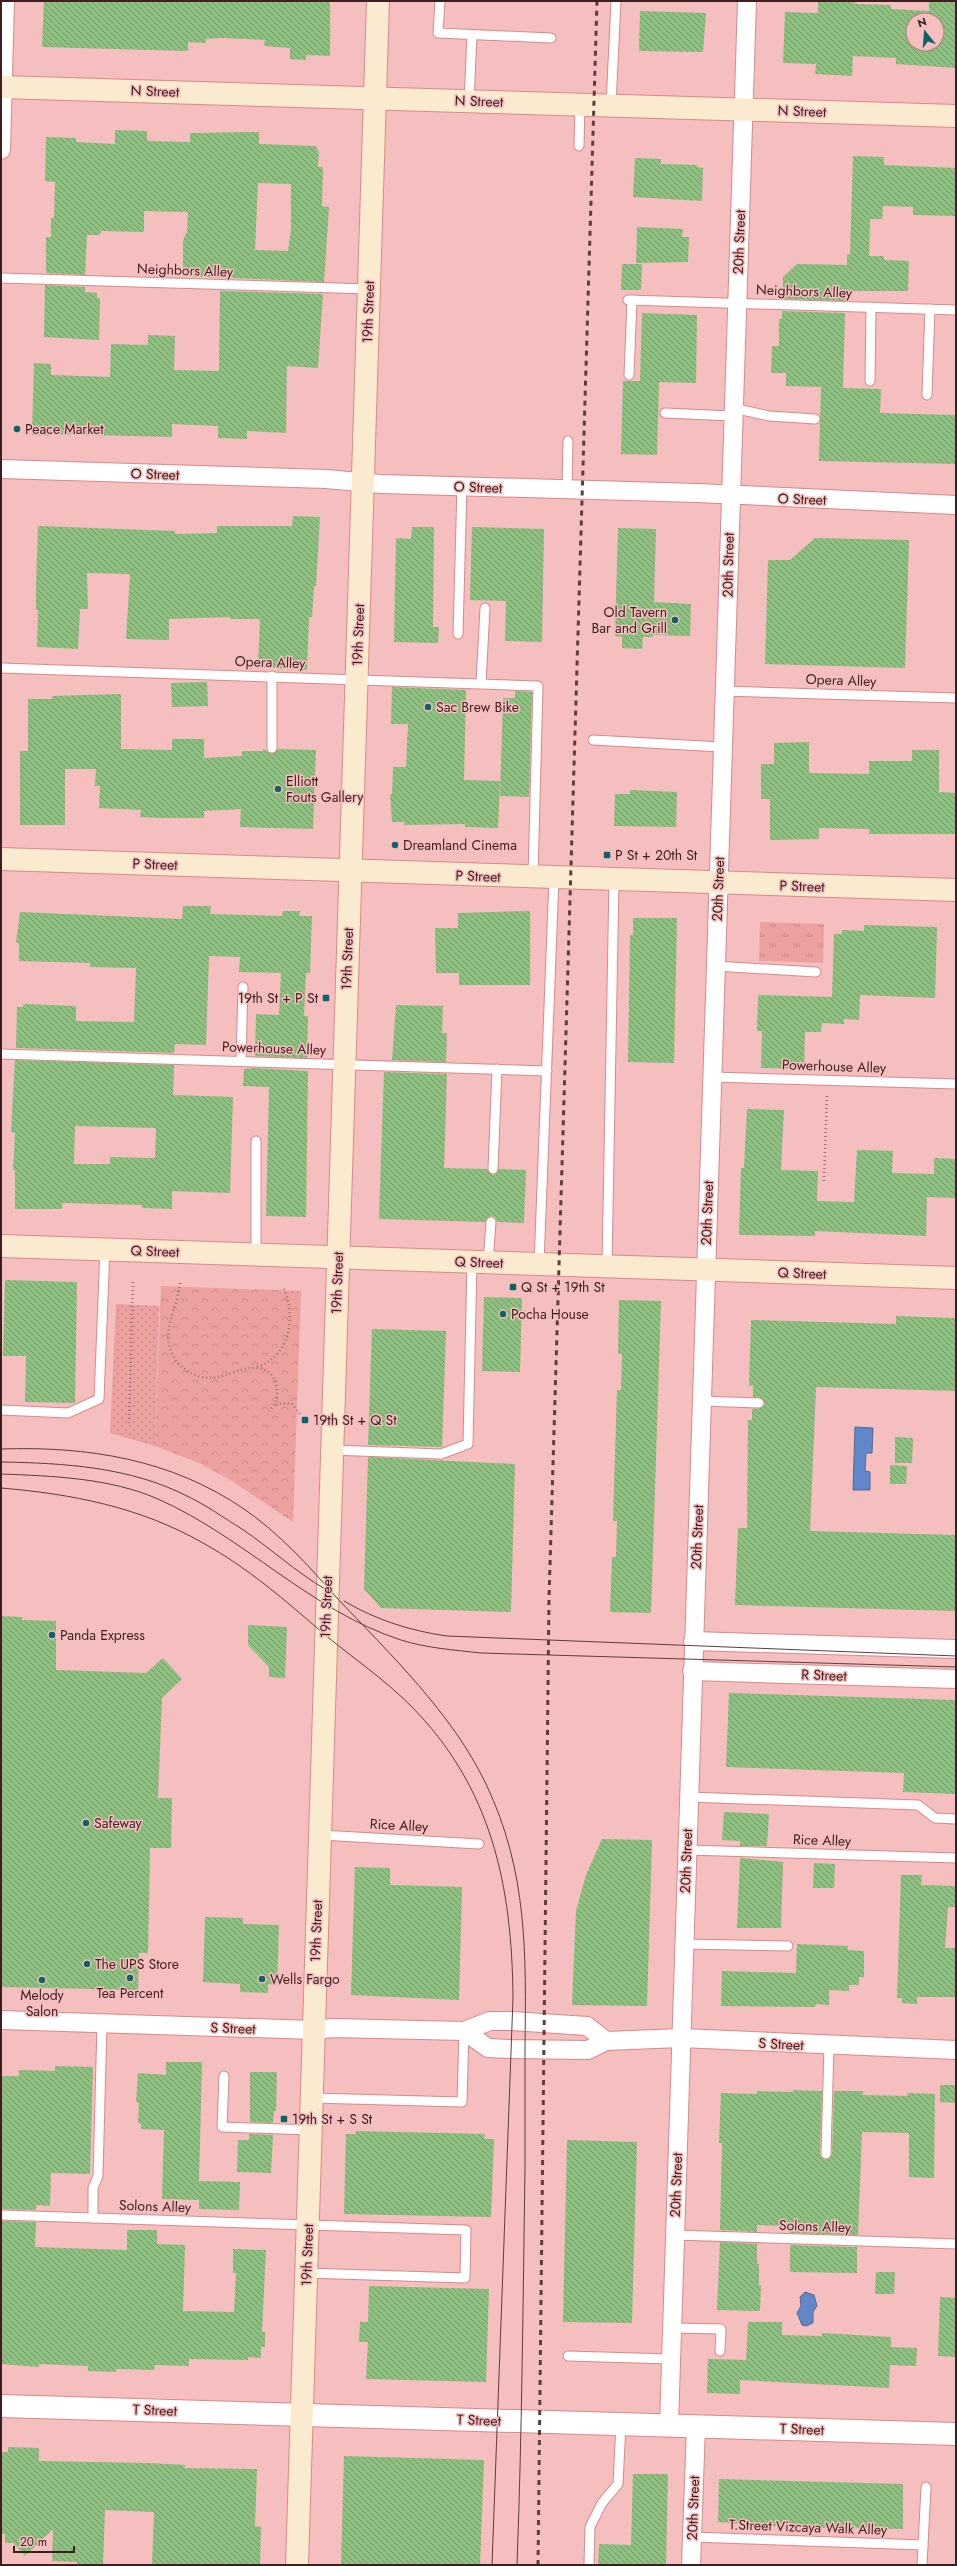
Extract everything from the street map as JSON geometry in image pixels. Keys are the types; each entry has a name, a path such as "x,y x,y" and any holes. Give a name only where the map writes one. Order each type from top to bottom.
{"main road":[{"name":"19th Street","path":"297,2565 337,1257 378,1"},
{"name":"N Street","path":"2,87 956,116"},
{"name":"P Street","path":"1,859 350,872 956,890"},
{"name":"Q Street","path":"1,1246 956,1278"}],"street":[{"path":"1,150 5,1"},
{"name":"20th Street","path":"668,2425 716,966 732,412 747,1"},
{"name":"O Street","path":"1,469 326,479 363,483 956,505"},
{"path":"693,1641 956,1649"},
{"name":"R Street","path":"692,1671 956,1679"},
{"name":"S Street","path":"1,2020 313,2030 333,2028 464,2031 490,2021 587,2026 606,2041"},
{"name":"S Street","path":"464,2031 488,2048 510,2050 588,2050 606,2041 680,2038 828,2046 956,2050"},
{"name":"T Street","path":"1,2406 956,2434"},
{"name":"20th Street","path":"692,2565 696,2426"}],"lane":[{"path":"440,1 438,34 551,38"},
{"path":"611,105 616,1"},
{"path":"469,101 472,35"},
{"path":"579,146 580,104"},
{"name":"Neighbors Alley","path":"1,278 369,289"},
{"name":"Neighbors Alley","path":"629,375 630,300 956,310"},
{"path":"870,381 871,307"},
{"path":"927,396 930,309"},
{"path":"665,413 732,412 815,419"},
{"path":"567,490 568,441"},
{"path":"458,634 462,486"},
{"path":"481,683 485,608"},
{"name":"Opera Alley","path":"1,668 357,678 538,686 544,878"},
{"path":"272,676 272,748"},
{"name":"Opera Alley","path":"724,691 956,698"},
{"path":"593,740 722,748"},
{"path":"539,1264 547,1071 544,878"},
{"path":"607,1266 614,880"},
{"path":"716,966 816,972"},
{"path":"241,1061 243,987"},
{"name":"Powerhouse Alley","path":"1,1054 547,1071"},
{"path":"493,1169 497,1069"},
{"name":"Powerhouse Alley","path":"712,1077 956,1084"},
{"path":"256,1141 256,1254"},
{"path":"331,1450 441,1454 468,1444 480,1262 491,1222"},
{"path":"1,1410 68,1413 100,1399 105,1249"},
{"path":"701,1401 759,1403"},
{"path":"688,1797 918,1805 935,1818 956,1819"},
{"name":"Rice Alley","path":"319,1835 478,1844"},
{"name":"Rice Alley","path":"687,1850 956,1858"},
{"path":"684,1944 788,1946"},
{"path":"93,2218 93,2188 98,2176 102,2023"},
{"path":"312,2098 462,2102 464,2031"},
{"path":"826,2154 828,2046"},
{"path":"224,2076 222,2127 311,2130"},
{"name":"Solons Alley","path":"1,2215 466,2230 465,2278 306,2273"},
{"name":"Solons Alley","path":"674,2235 956,2244"},
{"path":"672,2328 721,2330 720,2351"},
{"path":"568,2356 671,2359"},
{"path":"589,2565 590,2527 602,2503 618,2484 621,2424"},
{"path":"922,2565 926,2487"},
{"name":"T.Street Vizcaya Walk Alley","path":"692,2537 923,2545"}],"path":[{"path":"824,1181 828,1092"},
{"path":"129,1424 133,1282"},
{"path":"180,1283 168,1335 171,1351 177,1362 195,1375 210,1378 252,1369 270,1361 279,1353 286,1339 289,1308 283,1287"},
{"path":"252,1369 263,1370 274,1380 278,1394 274,1406"},
{"path":"269,1411 274,1406 282,1403 289,1403 300,1414"}],"green space":[{"path":"760,922 824,924 823,963 759,961"},
{"path":"161,1286 301,1291 293,1522 232,1481 199,1463 155,1446"},
{"path":"116,1304 159,1306 155,1446 110,1433"}],"water":[{"path":"855,1427 873,1428 872,1453 866,1453 865,1471 870,1472 870,1490 853,1490"},
{"path":"805,2292 814,2295 817,2306 813,2312 813,2323 806,2326 802,2325 797,2313 801,2306 800,2297"}],"building":[{"path":"44,1 330,1 330,56 306,55 306,60 290,59 290,48 264,46 265,40 223,38 206,39 206,43 188,42 188,51 42,47"},
{"path":"818,1 855,1 855,4 891,5 891,9 929,11 929,1 956,1 956,68 896,64 896,58 853,56 852,76 815,74 816,64 783,63 785,12 818,13"},
{"path":"640,11 706,13 703,52 639,51"},
{"path":"115,130 147,131 147,141 190,142 190,133 259,132 259,144 315,146 319,152 318,167 323,167 322,206 329,207 324,282 183,276 183,241 187,231 188,212 144,211 144,232 101,231 100,235 87,235 85,275 46,273 46,237 51,237 51,218 54,218 55,182 45,181 46,137 76,138 76,142 115,144","holes":["258,183 291,184 291,230 288,251 255,250"]},
{"path":"853,156 884,157 884,165 956,168 956,216 913,215 913,207 883,206 882,219 870,219 869,256 884,256 884,260 909,261 908,291 846,291 846,301 783,299 783,277 797,264 847,265 847,254 850,255"},
{"path":"635,158 661,159 661,164 698,165 697,167 703,168 702,201 633,197"},
{"path":"637,227 683,229 682,237 689,237 688,262 636,263"},
{"path":"622,264 642,264 641,290 621,290"},
{"path":"45,285 85,287 85,292 97,293 97,298 100,298 99,340 44,337"},
{"path":"220,291 323,294 318,368 287,366 286,433 247,431 247,439 218,438 218,426 172,424 172,437 49,434 49,436 32,435 34,363 51,364 51,375 110,377 111,344 148,345 148,335 175,336 174,370 219,371"},
{"path":"782,311 845,313 843,388 881,389 880,413 956,415 956,464 819,461 821,387 786,386 786,373 771,373 772,346 779,346 779,319 782,319"},
{"path":"642,313 697,315 696,383 659,382 657,455 621,454 623,381 640,381"},
{"path":"293,516 320,517 316,586 314,586 312,617 309,617 307,670 258,667 260,619 230,619 230,617 169,619 169,640 126,639 130,574 87,573 88,609 80,609 78,649 37,647 38,610 36,610 36,586 38,526 175,531 175,534 217,533 217,526 292,526"},
{"path":"412,527 434,527 433,627 439,627 438,643 394,642 396,538 411,539"},
{"path":"472,527 544,529 542,642 505,641 506,601 470,600"},
{"path":"618,528 656,529 654,602 691,604 690,636 653,635 653,637 643,637 642,649 622,648 622,637 615,636"},
{"path":"815,538 909,540 905,668 765,664 768,560 790,560"},
{"path":"207,682 208,706 172,707 171,683"},
{"path":"392,687 466,690 464,780 500,781 498,828 465,827 465,824 404,825 404,822 392,822 390,794 392,794 393,767 406,767 408,724 391,724"},
{"path":"515,691 532,692 529,797 500,796 503,698 515,698"},
{"path":"121,694 121,749 172,750 172,739 204,739 204,758 242,756 242,751 263,751 263,749 272,754 278,749 316,750 313,829 240,827 241,809 204,811 204,818 160,818 140,817 141,810 99,808 100,786 95,786 96,769 65,769 65,825 20,825 20,751 28,751 28,699 52,699 52,696"},
{"path":"809,742 809,773 869,774 869,761 912,761 912,750 939,750 939,792 956,793 956,834 869,834 869,829 819,828 819,839 770,840 770,799 761,799 761,764 774,764 774,743"},
{"path":"630,790 677,792 676,827 614,826 615,794 630,794"},
{"path":"183,906 211,906 210,914 282,916 283,911 300,911 299,916 312,916 310,973 306,973 304,1016 308,1016 307,1058 255,1056 256,1014 279,1015 281,973 239,972 240,957 209,956 206,1045 175,1044 174,1053 16,1048 17,1007 23,1007 23,1004 76,1006 76,1021 134,1022 136,968 90,967 90,963 19,961 19,943 16,943 20,912 182,919"},
{"path":"530,911 530,985 459,985 459,973 436,973 435,928 458,928 458,913"},
{"path":"633,918 677,918 674,1063 628,1062 630,935 633,935"},
{"path":"864,925 937,927 935,998 860,995 859,1020 844,1019 844,1024 822,1023 821,1032 805,1032 804,1069 761,1068 762,1031 757,1031 758,995 832,997 834,934 842,934 842,930 864,931"},
{"path":"396,1005 443,1006 442,1033 447,1033 446,1062 392,1060"},
{"path":"15,1060 174,1065 173,1095 233,1097 230,1193 172,1191 172,1209 142,1208 142,1205 62,1203 62,1209 15,1209 15,1170 13,1170 15,1133 11,1132","holes":["75,1126 156,1128 155,1158 110,1157 110,1164 74,1164"]},
{"path":"254,1068 308,1071 306,1217 266,1216 269,1087 243,1086 244,1069"},
{"path":"384,1072 447,1074 444,1168 487,1169 493,1175 499,1169 526,1170 524,1223 497,1222 495,1217 491,1216 485,1222 379,1219"},
{"path":"747,1109 784,1110 781,1170 818,1171 817,1201 854,1202 857,1150 893,1151 892,1173 934,1174 934,1158 956,1159 956,1198 927,1197 926,1236 815,1231 815,1236 739,1235 741,1168 744,1168"},
{"path":"5,1280 77,1282 75,1403 25,1402 26,1356 3,1356"},
{"path":"484,1297 522,1298 520,1372 482,1371"},
{"path":"619,1300 661,1301 651,1613 610,1612 612,1557 616,1557 617,1521 613,1521 617,1390 621,1390 622,1354 618,1354"},
{"path":"896,1316 956,1318 956,1391 816,1387 810,1531 956,1535 956,1611 735,1605 738,1528 747,1528 748,1420 752,1420 752,1409 761,1408 765,1404 762,1398 753,1397 753,1385 749,1386 751,1320 896,1324"},
{"path":"372,1329 446,1331 442,1447 368,1445"},
{"path":"895,1437 913,1438 912,1463 895,1463"},
{"path":"368,1457 515,1464 511,1612 381,1608 364,1589"},
{"path":"890,1465 907,1466 906,1484 890,1484"},
{"name":"Safeway","path":"1,1616 22,1617 22,1620 56,1621 56,1670 146,1673 163,1658 182,1679 162,1698 158,1798 172,1798 171,1848 150,1848 148,1953 139,1953 138,1990 1,1987"},
{"path":"248,1625 287,1627 285,1678 269,1677 269,1667 248,1645"},
{"path":"729,1693 956,1700 956,1794 903,1792 904,1773 726,1767"},
{"path":"724,1812 769,1814 767,1846 740,1846 740,1841 722,1840"},
{"path":"602,1839 652,1840 647,2006 572,2005 576,1911 586,1875"},
{"path":"740,1858 783,1862 781,1928 737,1928"},
{"path":"814,1863 835,1864 834,1888 813,1888"},
{"path":"355,1867 390,1868 390,1885 462,1887 459,2000 351,1995"},
{"path":"901,1875 922,1875 921,1885 956,1886 956,1907 948,1907 945,1948 956,1948 956,1997 917,1997 917,2004 902,2003 902,1998 897,1998"},
{"path":"205,1917 243,1918 243,1924 279,1925 277,1985 268,1984 268,1993 240,1992 240,1984 203,1982"},
{"path":"797,1944 848,1946 848,1950 864,1951 864,1977 859,1977 859,1985 849,1985 849,1991 829,1990 829,2005 816,2004 815,2007 721,2006 722,1971 796,1973"},
{"path":"166,2062 202,2062 199,2181 240,2182 239,2210 199,2209 199,2200 162,2199 164,2130 141,2129 141,2124 138,2123 139,2103 136,2102 138,2073 166,2075"},
{"path":"55,2066 93,2067 90,2174 51,2173 50,2206 36,2205 36,2210 1,2209 1,2076 19,2076 19,2070 55,2071"},
{"path":"250,2072 277,2072 276,2111 274,2111 273,2123 250,2122"},
{"path":"940,2085 956,2085 956,2103 940,2102"},
{"path":"793,2090 822,2091 820,2154 825,2160 832,2154 834,2091 863,2091 863,2095 908,2096 907,2093 935,2094 934,2178 909,2177 909,2133 862,2132 858,2235 790,2233 789,2226 757,2225 757,2232 720,2230 722,2143 719,2143 721,2093 757,2094 757,2091 793,2092"},
{"path":"356,2131 485,2134 484,2139 494,2139 491,2217 344,2214 346,2134 356,2134"},
{"path":"249,2134 273,2135 271,2173 237,2172 238,2140 249,2140"},
{"path":"567,2140 637,2142 632,2323 563,2322"},
{"path":"1,2221 36,2222 35,2247 127,2250 127,2230 157,2230 157,2244 185,2245 183,2311 234,2312 236,2273 233,2273 233,2249 266,2250 262,2332 265,2332 265,2347 261,2347 261,2358 248,2357 248,2360 189,2359 189,2366 155,2365 154,2370 116,2369 116,2372 88,2371 88,2366 39,2364 39,2367 1,2364"},
{"path":"720,2242 757,2244 759,2285 761,2285 760,2311 717,2310"},
{"path":"790,2245 857,2247 857,2273 790,2272"},
{"path":"876,2272 895,2272 894,2294 875,2294"},
{"path":"369,2286 489,2289 486,2382 366,2379 368,2342 359,2342 360,2322 368,2322"},
{"path":"940,2297 956,2298 956,2357 938,2356"},
{"path":"748,2322 782,2322 782,2335 822,2336 822,2333 891,2337 891,2347 917,2348 916,2366 890,2365 889,2388 740,2380 740,2394 707,2393 708,2359 746,2360"},
{"path":"8,2447 39,2448 39,2461 149,2463 185,2465 185,2468 257,2469 255,2526 261,2527 260,2564 152,2565 154,2512 105,2510 103,2565 77,2565 77,2562 52,2561 53,2529 25,2556 13,2543 5,2543 5,2534 1,2534 1,2452 8,2452"},
{"path":"344,2456 484,2460 480,2565 341,2565"},
{"path":"633,2474 668,2474 666,2565 598,2565 599,2544 631,2545"},
{"path":"719,2479 903,2484 903,2529 788,2527 718,2522"}],"tram line":[{"path":"1,1449 65,1450 96,1453 127,1459 158,1467 187,1478 216,1492 244,1509 269,1528 293,1550 398,1662 438,1709 456,1733 486,1784 500,1817 510,1849 522,1914 524,1946 525,2168 517,2565"},
{"path":"1,1462 96,1468 120,1473 165,1486 201,1503 242,1529 325,1589"},
{"path":"1,1474 61,1477 101,1482 140,1492 158,1499 220,1533 307,1593 337,1611 368,1627 401,1640 420,1645 481,1653 956,1667"},
{"path":"1,1488 54,1494 105,1504 130,1511 179,1531 219,1552 281,1597 324,1634 390,1686 410,1705 438,1737 461,1770 478,1804 492,1840 502,1878 512,1957 513,1998 492,2565"},
{"path":"344,1601 369,1614 394,1624 447,1636 956,1656"}],"railway":[{"path":"538,2565 549,1598 597,1"}],"place":[{"name":"Peace Market","path":"17,429"},
{"name":"Old Tavern Bar and Grill","path":"675,620"},
{"name":"Sac Brew Bike","path":"428,707"},
{"name":"Elliott Fouts Gallery","path":"278,789"},
{"name":"Dreamland Cinema","path":"395,845"},
{"name":"P St + 20th St","path":"607,855"},
{"name":"19th St + P St","path":"326,998"},
{"name":"Q St + 19th St","path":"513,1287"},
{"name":"Pocha House","path":"503,1314"},
{"name":"19th St + Q St","path":"305,1420"},
{"name":"Panda Express","path":"52,1635"},
{"name":"Safeway","path":"86,1823"},
{"name":"The UPS Store","path":"87,1964"},
{"name":"Tea Percent","path":"130,1978"},
{"name":"Wells Fargo","path":"262,1979"},
{"name":"Melody Salon","path":"42,1980"},
{"name":"19th St + S St","path":"284,2119"}]}
